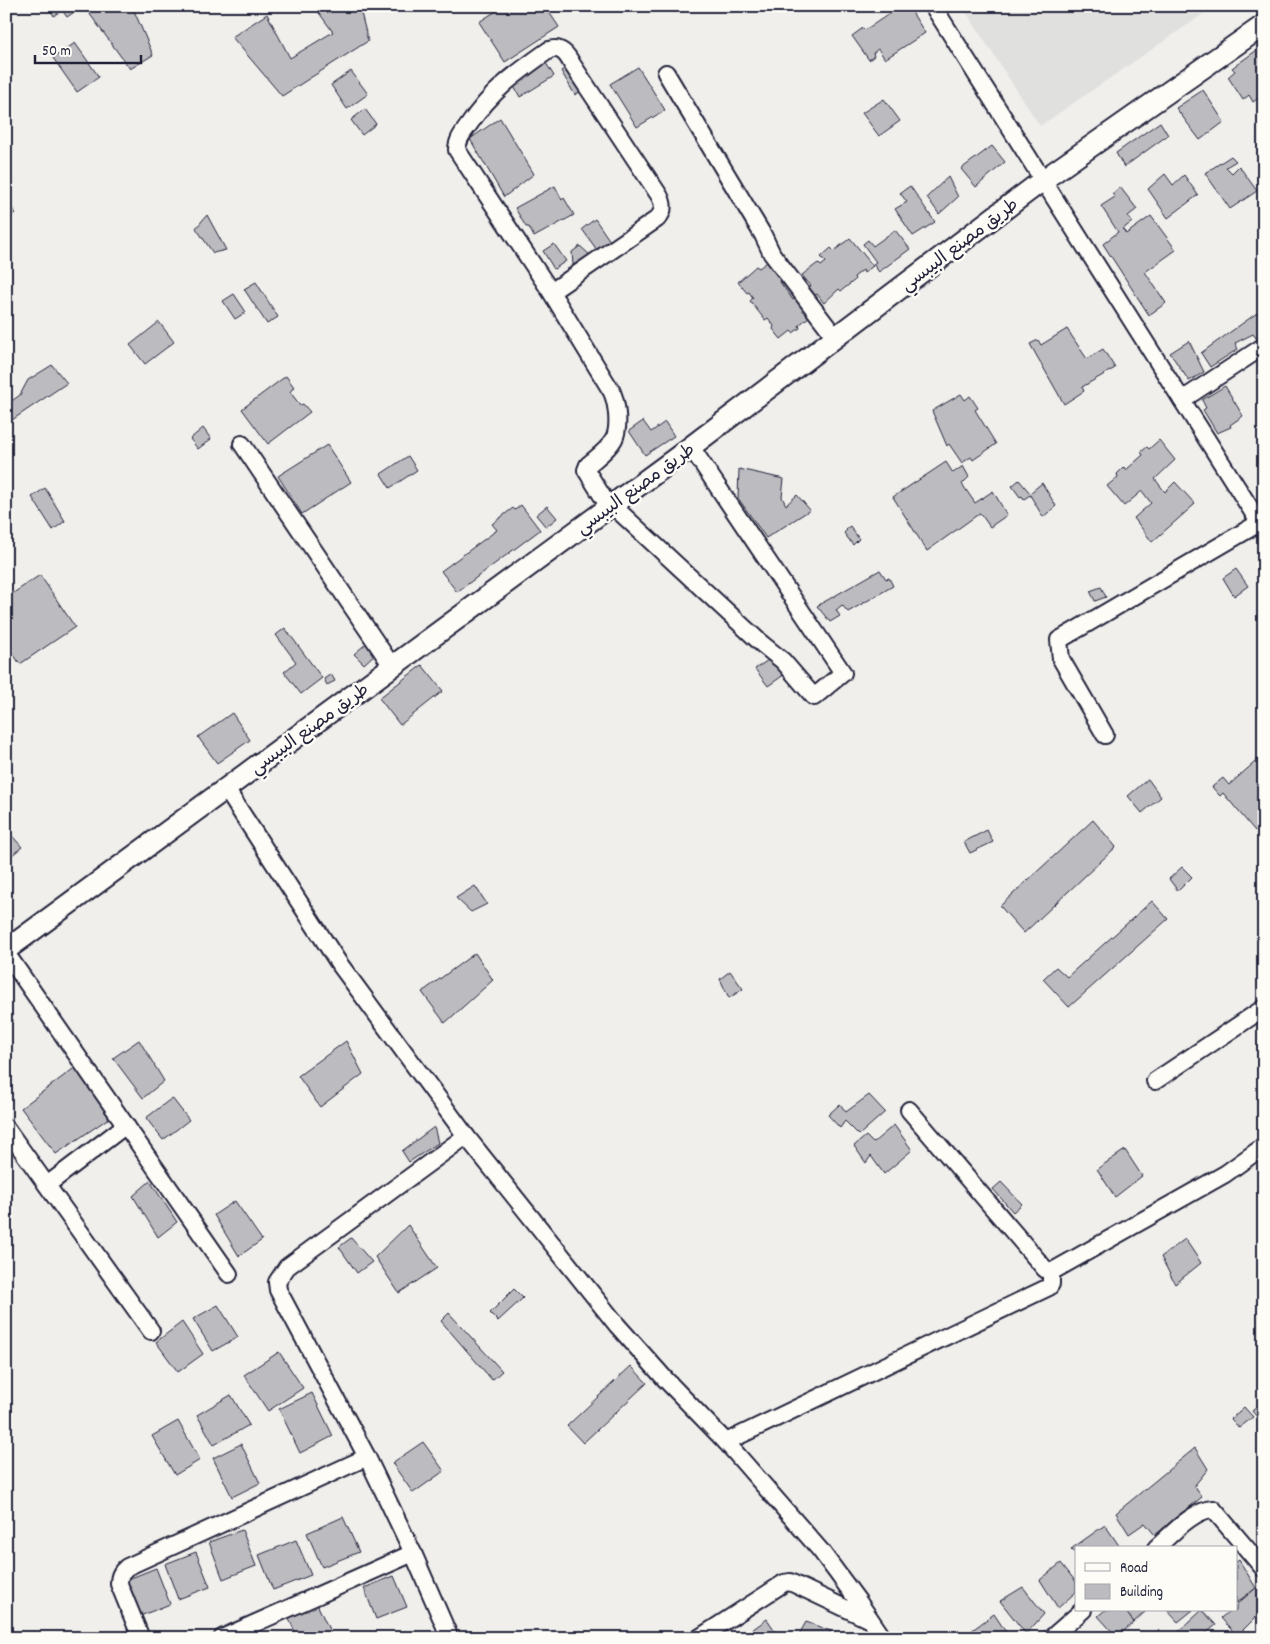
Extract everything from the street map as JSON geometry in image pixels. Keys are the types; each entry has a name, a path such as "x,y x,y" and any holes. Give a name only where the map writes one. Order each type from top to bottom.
{"main road":[{"name":"طريق مصنع البيبسي","path":"6,951 691,447 1043,180 1264,25"}],"street":[{"path":"933,6 1262,526 1059,640 1061,659 1105,735"},
{"path":"551,292 657,219 663,210 663,202 659,195 568,55 554,48 514,74 499,87 480,108 462,134 457,145 460,155 551,292 603,377 616,402 617,415 614,439 588,465 586,470 611,506 783,661 814,697 843,673 691,447"},
{"path":"666,73 763,235 772,254 836,338"},
{"path":"1182,400 1264,346"},
{"path":"242,444 392,666"},
{"path":"226,789 338,962 466,1136 617,1325 666,1380 726,1442 821,1551 883,1638"},
{"path":"6,951 229,1274"},
{"path":"1155,1081 1264,1008"},
{"path":"909,1110 1044,1269 1051,1272"},
{"path":"47,1185 126,1125"},
{"path":"6,1128 151,1332"},
{"path":"450,1638 413,1553 367,1457 278,1290 277,1282 287,1267 466,1136"},
{"path":"1051,1272 1225,1174 1264,1146"},
{"path":"726,1442 1049,1287 1051,1284 1051,1272"},
{"path":"141,1638 119,1584 119,1578 127,1567 367,1457"},
{"path":"1158,1546 1197,1513 1206,1509 1213,1509 1264,1569"},
{"path":"222,1638 413,1553"},
{"path":"699,1638 784,1583 790,1582 872,1621"},
{"path":"1051,1638 1081,1612"}],"shaded area":[{"path":"962,6 1215,6 1040,126"}],"building":[{"path":"48,6 83,6 67,17 62,10 54,16"},
{"path":"94,6 132,6 153,55 130,69 89,13"},
{"path":"314,6 357,6 361,13 368,41 282,96 232,37 267,14 290,58 333,32"},
{"path":"504,6 545,6 559,27 505,62 479,22"},
{"path":"893,6 908,6 925,33 885,59 878,49 869,60 852,36 889,14 895,9"},
{"path":"75,43 99,77 77,92 53,58"},
{"path":"1264,45 1264,94 1253,102 1249,95 1243,100 1228,77 1235,71 1232,68"},
{"path":"546,63 554,76 520,97 512,83"},
{"path":"572,64 586,88 575,95 561,71"},
{"path":"638,67 665,110 637,127 610,84"},
{"path":"351,71 368,94 347,109 331,85"},
{"path":"1203,90 1224,122 1200,140 1176,108"},
{"path":"884,99 900,121 879,136 862,113"},
{"path":"365,109 376,124 362,135 351,120"},
{"path":"500,118 534,174 504,197 470,139"},
{"path":"1160,122 1168,135 1124,167 1116,153"},
{"path":"992,146 1005,162 976,187 961,169"},
{"path":"1231,156 1236,161 1226,167 1232,173 1239,166 1257,191 1230,209 1205,173"},
{"path":"1165,174 1173,185 1184,175 1198,195 1168,218 1148,189"},
{"path":"948,177 958,197 939,214 927,197"},
{"path":"555,186 562,200 564,198 574,215 534,237 515,208"},
{"path":"910,186 935,222 913,236 895,209 907,202 900,193"},
{"path":"1120,187 1137,209 1128,216 1132,222 1123,229 1126,234 1151,216 1176,250 1145,272 1166,303 1149,315 1103,244 1118,232 1101,206 1115,197 1112,194"},
{"path":"6,199 15,213 6,218"},
{"path":"207,215 226,250 213,253 196,228"},
{"path":"595,219 610,241 597,250 582,229"},
{"path":"895,230 910,249 879,272 873,264 876,262 863,244 868,240 873,246"},
{"path":"850,238 873,266 864,273 863,270 854,277 855,280 841,291 839,289 824,303 817,294 814,296 808,288 811,286 802,275 818,263 821,266 826,262 821,257 831,248 834,251"},
{"path":"554,244 566,261 554,269 543,251"},
{"path":"580,246 590,255 573,265 572,252"},
{"path":"770,260 784,279 780,282 793,300 796,298 810,316 799,325 800,328 793,333 791,331 781,339 773,329 774,326 768,318 765,320 750,301 753,298 749,292 747,293 738,282 756,266 759,268"},
{"path":"256,282 278,317 267,324 244,289"},
{"path":"234,294 246,312 235,319 223,301"},
{"path":"1257,313 1264,325 1264,332 1256,338 1253,334 1235,343 1238,349 1210,367 1201,353"},
{"path":"159,322 174,342 145,364 130,345"},
{"path":"1067,329 1087,359 1103,349 1115,368 1082,387 1084,391 1064,404 1030,344 1038,340 1041,345"},
{"path":"1189,341 1204,372 1189,381 1170,353"},
{"path":"52,365 67,383 6,424 6,405 20,395 28,380"},
{"path":"286,376 294,387 290,392 300,405 303,404 310,412 268,444 242,409"},
{"path":"1225,386 1243,416 1230,425 1231,427 1217,433 1203,410 1206,408 1202,400"},
{"path":"961,394 965,400 970,396 978,408 975,410 996,444 973,460 971,457 962,463 949,444 947,446 932,411"},
{"path":"643,421 651,432 665,422 674,436 645,455 629,431"},
{"path":"203,428 211,439 198,449 190,439"},
{"path":"1159,440 1175,460 1155,479 1165,492 1175,482 1195,504 1152,542 1134,518 1151,503 1142,491 1124,506 1107,486 1118,477 1117,474 1124,467 1126,470 1143,455 1141,452 1147,447 1149,449"},
{"path":"327,445 351,482 302,514 278,476"},
{"path":"408,456 417,470 390,488 381,474"},
{"path":"946,462 953,473 963,466 969,477 962,484 975,503 993,491 1007,515 990,527 980,513 927,551 893,497"},
{"path":"739,469 784,479 782,497 786,505 797,495 810,510 766,538 738,498"},
{"path":"1019,480 1030,493 1042,483 1056,506 1043,517 1030,495 1024,499 1022,496 1020,497 1012,486"},
{"path":"45,488 65,521 53,530 32,497"},
{"path":"521,505 540,530 457,592 441,571 497,530 492,524 513,508 515,510"},
{"path":"547,506 557,518 546,527 536,515"},
{"path":"850,526 859,539 853,545 844,533"},
{"path":"1236,569 1248,586 1234,596 1223,578"},
{"path":"880,570 886,579 889,578 893,586 848,612 842,605 836,610 840,616 830,622 817,606"},
{"path":"40,575 75,627 20,664 6,644 6,598"},
{"path":"1101,587 1106,597 1095,601 1090,591"},
{"path":"285,628 322,678 301,694 284,672 296,662 276,635"},
{"path":"368,642 377,652 364,664 354,654"},
{"path":"771,658 788,672 768,686 755,669"},
{"path":"422,665 443,691 400,725 379,698"},
{"path":"331,674 335,681 327,685 324,679"},
{"path":"232,713 250,740 217,763 198,737"},
{"path":"1264,754 1264,822 1255,831 1223,793 1220,796 1212,787 1223,778 1229,785"},
{"path":"1148,779 1161,797 1142,813 1128,796"},
{"path":"1093,820 1116,847 1024,933 1000,906"},
{"path":"6,829 22,847 6,860"},
{"path":"987,830 993,842 970,853 964,842"},
{"path":"1182,867 1192,877 1178,891 1169,879"},
{"path":"475,886 487,904 471,912 456,898"},
{"path":"1152,901 1168,919 1069,1007 1043,979 1056,967 1067,977"},
{"path":"475,953 493,980 445,1023 422,992"},
{"path":"730,971 743,989 729,998 720,979"},
{"path":"139,1040 164,1081 143,1098 113,1058"},
{"path":"346,1041 363,1074 320,1107 298,1076"},
{"path":"77,1066 109,1118 56,1154 21,1108"},
{"path":"869,1095 885,1112 859,1135 845,1121 840,1128 828,1115 840,1104 846,1112"},
{"path":"172,1098 189,1120 163,1140 146,1118"},
{"path":"894,1125 912,1150 884,1174 871,1156 866,1163 854,1146 866,1136 873,1143"},
{"path":"434,1127 438,1143 409,1162 402,1151"},
{"path":"1125,1150 1142,1176 1115,1197 1097,1169"},
{"path":"150,1181 177,1222 158,1237 133,1196"},
{"path":"1001,1182 1022,1204 1013,1212 993,1189"},
{"path":"235,1201 262,1240 239,1256 214,1215"},
{"path":"408,1225 437,1268 399,1293 375,1257"},
{"path":"351,1238 372,1262 357,1273 339,1247"},
{"path":"1185,1239 1201,1263 1175,1284 1161,1257"},
{"path":"514,1289 523,1298 498,1321 490,1313"},
{"path":"218,1305 238,1337 213,1351 193,1319"},
{"path":"449,1313 502,1371 492,1380 441,1321"},
{"path":"182,1322 203,1354 178,1372 156,1342"},
{"path":"279,1352 303,1388 268,1411 244,1375"},
{"path":"631,1366 647,1383 583,1443 567,1426"},
{"path":"312,1393 333,1436 300,1453 279,1409"},
{"path":"231,1395 249,1425 214,1445 197,1415"},
{"path":"1264,1401 1264,1425 1252,1411"},
{"path":"1244,1407 1253,1417 1239,1428 1231,1419"},
{"path":"178,1421 200,1460 175,1475 152,1436"},
{"path":"423,1442 444,1471 413,1493 392,1463"},
{"path":"241,1444 260,1483 232,1497 213,1458"},
{"path":"1195,1448 1208,1469 1194,1486 1202,1497 1155,1535 1145,1523 1129,1534 1116,1513"},
{"path":"343,1517 359,1552 322,1567 307,1533"},
{"path":"1105,1525 1119,1546 1075,1546"},
{"path":"242,1530 256,1566 223,1579 209,1542"},
{"path":"296,1540 311,1575 273,1590 259,1555"},
{"path":"196,1552 210,1587 178,1599 165,1564"},
{"path":"1238,1561 1256,1588 1238,1602"},
{"path":"1061,1563 1075,1581 1075,1593 1058,1608 1040,1580"},
{"path":"156,1568 170,1604 140,1616 126,1580"},
{"path":"394,1576 407,1607 376,1619 364,1588"},
{"path":"1023,1587 1044,1614 1026,1634 1000,1601"},
{"path":"1256,1588 1264,1593 1264,1609 1237,1636 1221,1618 1228,1612 1238,1612 1238,1603"},
{"path":"317,1604 333,1638 298,1638 288,1617"},
{"path":"1103,1612 1126,1612 1134,1622 1117,1637 1098,1616"},
{"path":"1126,1612 1145,1612 1134,1622"},
{"path":"1169,1612 1190,1612 1178,1622"},
{"path":"1200,1612 1204,1612 1216,1625 1200,1638 1176,1638 1174,1636"},
{"path":"994,1614 1010,1638 970,1638 967,1634"},
{"path":"767,1619 780,1638 741,1638"},
{"path":"806,1622 831,1631 827,1638 797,1638"}]}
